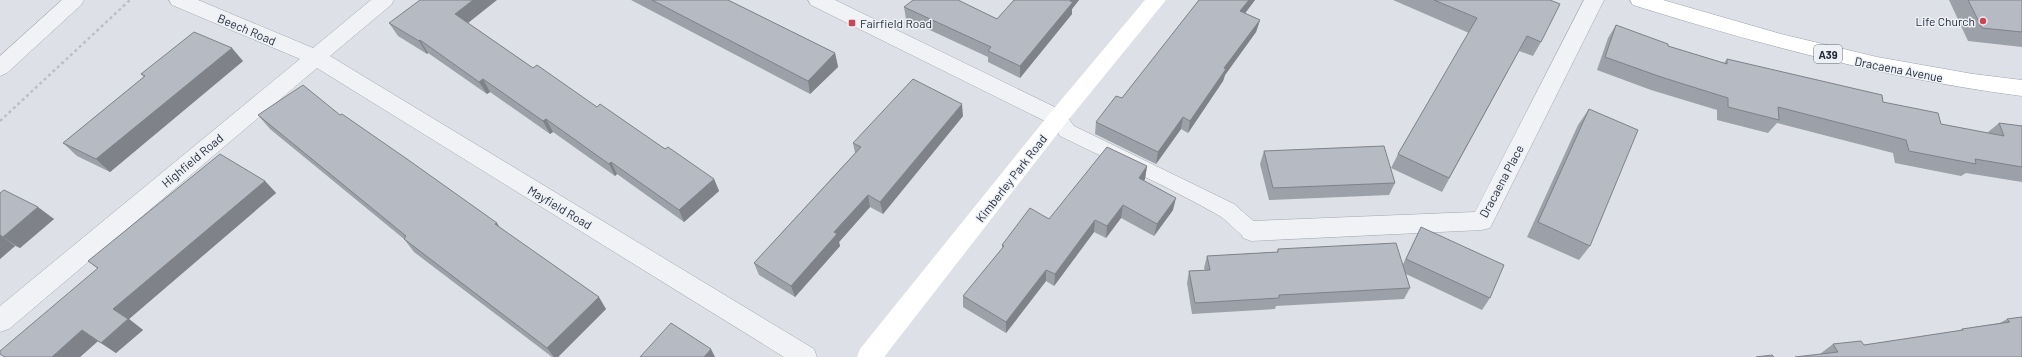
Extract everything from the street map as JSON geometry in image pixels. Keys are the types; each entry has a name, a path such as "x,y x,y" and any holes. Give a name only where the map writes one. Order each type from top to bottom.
{"street":[{"path":"0,68 74,0"},
{"name":"Beech Road","path":"179,0 314,57"},
{"name":"Highfield Road","path":"0,321 384,0"},
{"path":"818,0 1058,118"},
{"name":"Kimberley Park Road","path":"869,357 1058,118 1156,0"},
{"name":"Dracaena Place","path":"1251,231 1482,221 1594,0"},
{"name":"Dracaena Avenue","path":"1640,0 1713,24 1798,48 1970,83 2022,88"},
{"name":"Mayfield Road","path":"314,57 805,357"}],"lane":[{"path":"1058,118 1067,131 1226,210 1251,231"}],"path":[{"path":"0,121 130,0"}],"building":[{"path":"420,0 473,0 455,14 533,68 537,65 597,107 600,104 665,149 668,147 714,179 679,210 611,162 609,164 546,119 543,121 483,79 479,82 420,40 419,41 389,23"},
{"path":"652,0 728,0 835,53 808,81"},
{"path":"913,0 958,0 997,19 1014,0 1071,0 1070,1 1073,2 1020,66 988,51 991,47 904,7"},
{"path":"1199,0 1249,0 1240,11 1260,20 1224,68 1226,69 1190,121 1183,117 1158,152 1096,122 1116,96 1122,98"},
{"path":"1434,0 1550,0 1560,4 1541,42 1527,36 1449,178 1398,154 1477,18"},
{"path":"1968,0 2022,0 2022,32 1982,28"},
{"path":"1616,25 1668,44 1668,46 1727,64 1727,59 1882,95 1883,102 1938,113 1941,124 2004,136 1999,123 2022,126 2022,167 1975,159 1976,164 1909,151 1906,140 1778,107 1779,120 1728,107 1728,98 1661,77 1605,57"},
{"path":"194,32 232,48 96,159 63,143 145,76 141,74"},
{"path":"913,79 962,104 880,202 868,195 834,232 837,234 791,286 754,263 861,147 853,143"},
{"path":"303,85 340,115 342,114 407,159 497,223 495,224 599,297 547,348 404,239 406,236 258,115"},
{"path":"1589,109 1638,130 1590,246 1538,222"},
{"path":"1384,146 1395,183 1273,188 1264,151"},
{"path":"1107,147 1147,166 1139,178 1176,198 1157,224 1123,205 1107,226 1095,220 1055,274 1046,270 1006,322 963,296 1004,246 1002,245 1030,208 1049,219"},
{"path":"220,154 265,181 113,309 128,319 101,343 82,330 52,357 5,357 0,354 0,351 98,268 88,261"},
{"path":"4,190 38,207 3,237 0,235 0,193"},
{"path":"1421,227 1504,265 1490,298 1406,259"},
{"path":"1396,243 1410,288 1279,295 1279,298 1195,303 1189,271 1210,270 1207,256 1278,252 1278,249"},
{"path":"2022,317 2022,357 1795,357 1838,352 1833,344 1861,341 1864,345 2010,322 2007,319"},
{"path":"671,323 711,349 704,357 640,357"},
{"path":"1772,355 1774,357 1756,357"}],"place":[{"name":"Life Church","path":"1983,21"},
{"name":"Fairfield Road","path":"852,23"}]}
